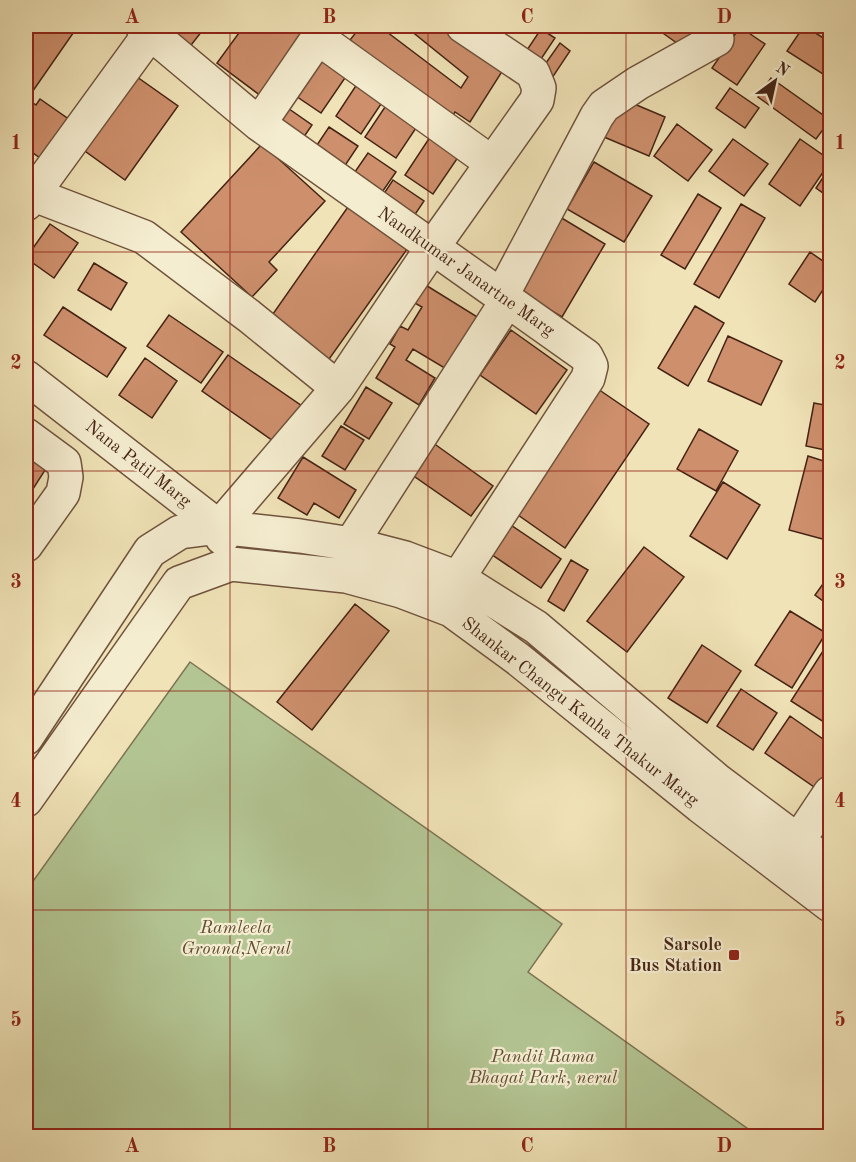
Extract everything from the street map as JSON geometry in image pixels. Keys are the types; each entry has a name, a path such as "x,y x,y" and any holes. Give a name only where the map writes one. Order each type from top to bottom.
{"street":[{"path":"231,564 219,527 338,388 432,248 537,100 539,88 533,73 463,26"},
{"path":"146,29 28,196 144,237 249,316 338,388"},
{"name":"Nandkumar Janartne Marg","path":"146,29 259,124 586,356 591,366 588,378 458,578"},
{"path":"259,124 322,32 492,163"},
{"path":"351,544 504,299 604,106 638,83 717,39"},
{"name":"Nana Patil Marg","path":"26,377 219,527"},
{"path":"26,435 64,463 66,477 63,493 26,544"},
{"name":"Shankar Changu Kanha Thakur Marg","path":"26,738 150,551 180,532 219,527 351,544 405,558 458,578 536,627 718,781 831,865"},
{"name":"Shankar Changu Kanha Thakur Marg","path":"26,800 179,583 231,564 346,576 401,591 451,610 514,656 700,806 831,905"},
{"path":"514,656 536,627"},
{"path":"798,841 831,793"}],"green space":[{"name":"Ramleela Ground,Nerul","path":"190,662 562,924 528,972 758,1136 26,1136 26,891"}],"building":[{"path":"27,26 78,26 28,98 26,97"},
{"path":"156,26 206,26 188,49"},
{"path":"244,26 326,26 269,102 217,63"},
{"path":"361,26 379,26 461,88 468,77 405,26 443,26 503,70 470,122 455,112 451,118 350,40"},
{"path":"480,26 512,26 502,40"},
{"path":"660,26 700,26 684,48 657,29"},
{"path":"804,26 830,42 830,68 826,76 787,51"},
{"path":"740,27 765,44 737,85 712,68"},
{"path":"541,29 555,38 541,59 527,50"},
{"path":"560,43 570,51 552,78 541,70"},
{"path":"319,56 347,75 321,113 293,94"},
{"path":"130,72 178,106 125,180 78,146"},
{"path":"361,78 387,95 361,134 336,116"},
{"path":"771,78 830,120 816,139 758,97"},
{"path":"730,88 759,108 745,128 716,108"},
{"path":"26,98 36,105 40,99 70,120 43,160 26,148"},
{"path":"620,98 665,117 649,156 604,137"},
{"path":"282,104 312,125 297,147 267,126"},
{"path":"387,104 418,125 396,158 365,137"},
{"path":"677,124 712,150 688,181 654,156"},
{"path":"329,127 358,146 340,173 311,154"},
{"path":"434,131 463,150 433,194 405,175"},
{"path":"733,139 768,164 744,196 709,171"},
{"path":"800,139 830,162 800,206 769,184"},
{"path":"262,144 325,201 269,262 277,270 252,297 181,232"},
{"path":"368,153 396,172 378,198 350,179"},
{"path":"594,162 652,196 624,242 567,209"},
{"path":"830,167 830,198 816,188"},
{"path":"393,180 424,201 408,225 377,204"},
{"path":"698,194 721,208 685,269 661,255"},
{"path":"350,204 410,245 327,362 268,321"},
{"path":"741,204 765,218 719,298 694,284"},
{"path":"560,217 605,244 562,317 517,290"},
{"path":"50,224 78,243 54,278 26,258"},
{"path":"810,252 830,266 830,279 815,302 789,284"},
{"path":"94,263 127,283 111,310 78,290"},
{"path":"424,284 487,323 453,373 413,349 406,360 435,378 419,405 376,378 395,347 390,344 400,326 408,330 422,307 413,302"},
{"path":"695,306 724,323 688,386 658,368"},
{"path":"63,307 126,348 107,377 44,335"},
{"path":"169,315 223,352 201,383 147,346"},
{"path":"511,330 567,370 536,414 480,375"},
{"path":"728,336 782,361 761,405 708,381"},
{"path":"228,355 302,406 276,443 202,391"},
{"path":"145,358 177,381 152,418 119,395"},
{"path":"366,387 392,403 369,439 344,424"},
{"path":"595,387 649,424 565,548 511,510"},
{"path":"814,403 830,406 830,451 806,446"},
{"path":"341,426 364,440 345,470 322,456"},
{"path":"699,429 738,451 716,491 677,469"},
{"path":"429,440 493,486 471,516 408,472"},
{"path":"26,453 47,467 26,500"},
{"path":"808,456 830,463 830,541 789,530"},
{"path":"303,457 356,490 339,518 314,503 307,515 278,498"},
{"path":"723,482 760,505 727,559 690,536"},
{"path":"502,519 561,559 541,588 482,548"},
{"path":"644,547 684,577 627,652 587,621"},
{"path":"571,560 588,570 564,611 548,601"},
{"path":"830,574 830,606 815,595"},
{"path":"355,604 389,631 312,730 277,702"},
{"path":"790,611 826,633 792,688 755,665"},
{"path":"702,645 741,671 707,723 668,698"},
{"path":"823,651 830,655 830,726 791,701"},
{"path":"741,689 777,713 753,750 717,726"},
{"path":"790,716 830,744 830,769 817,789 765,753"}],"place":[{"name":"Sarsole Bus Station","path":"734,955"}],"park label":[{"name":"Pandit Rama Bhagat Park, nerul","path":"543,1067"}]}
